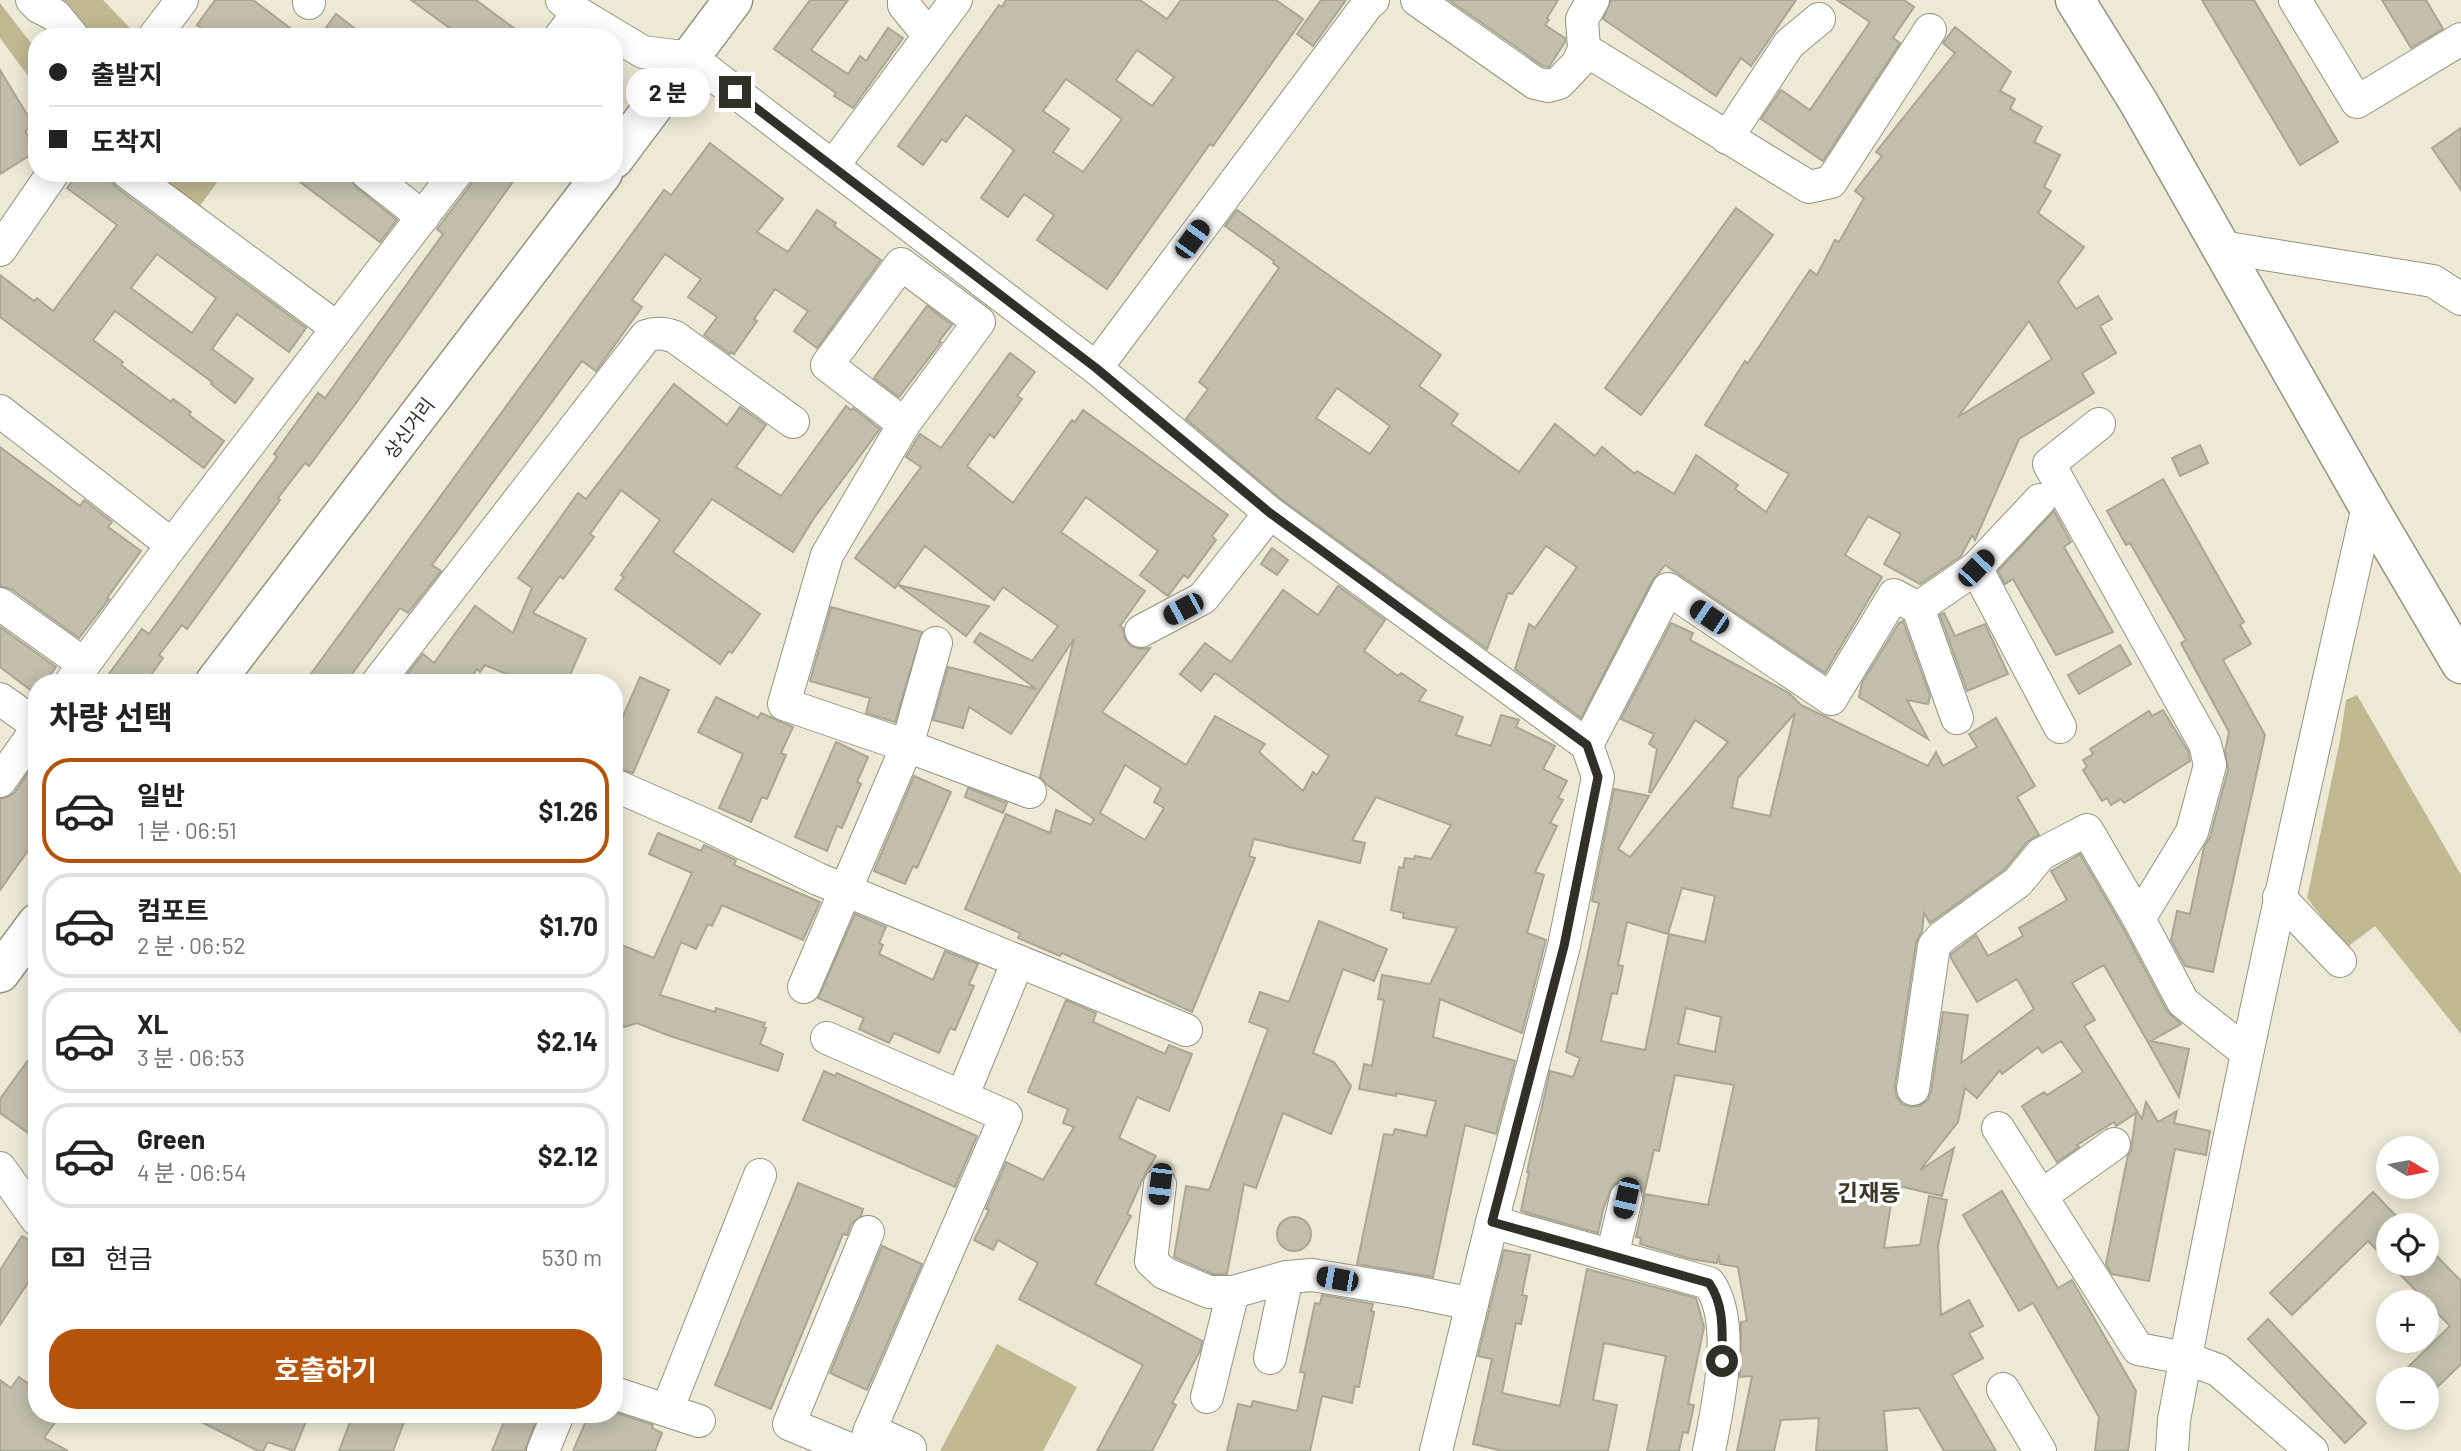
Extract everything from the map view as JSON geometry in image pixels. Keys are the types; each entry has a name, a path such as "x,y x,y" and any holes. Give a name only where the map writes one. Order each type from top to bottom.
{"main road":[{"path":"623,147 733,0"},
{"path":"2075,0 2139,103 2461,664"},
{"name":"상신거리","path":"221,674 596,182"},
{"path":"0,973 28,935"}],"street":[{"path":"32,0 55,15 66,28"},
{"path":"160,28 182,0"},
{"path":"904,0 904,5 929,36"},
{"path":"833,166 956,0"},
{"path":"1096,368 1373,0"},
{"path":"1418,0 1535,83 1548,86 1559,83 1577,63 1584,49 1582,19 1593,0"},
{"path":"2294,0 2357,102 2461,39"},
{"path":"567,17 591,28"},
{"path":"1727,138 1789,44 1819,19"},
{"path":"1584,49 1810,187 1831,183 1930,30"},
{"path":"623,43 643,52 691,58 1096,368 1270,513 1587,745 1598,777 1564,946 1436,1451"},
{"path":"0,250 47,182"},
{"path":"140,182 337,328"},
{"path":"378,182 423,217"},
{"path":"0,604 77,673 449,182"},
{"path":"2221,247 2433,281 2461,299"},
{"path":"904,424 827,365 901,264 979,322 904,424 827,555 784,704 1030,792"},
{"path":"384,674 646,336 666,333 675,337 793,422"},
{"path":"0,411 172,545"},
{"path":"2099,424 2049,464 2205,744 2210,765 2193,832 2139,919"},
{"path":"1917,608 1976,568 2040,500"},
{"path":"2172,1451 2174,1420 2185,1358 2246,1052 2368,506"},
{"path":"1141,631 1203,598 1270,513"},
{"path":"1976,568 2060,727"},
{"path":"1587,745 1668,589 1831,698 1894,595 1917,608 1958,718"},
{"path":"804,987 907,746 936,643"},
{"path":"0,699 28,720"},
{"path":"0,782 28,740"},
{"path":"623,789 846,891 1186,1030"},
{"path":"1913,1090 1934,946 1942,937 2018,882 2041,853 2087,830 2183,1002 2246,1052"},
{"path":"2279,897 2340,961"},
{"path":"962,1097 1018,961"},
{"path":"827,1038 1006,1116 862,1444"},
{"path":"1998,1128 2138,1349 2185,1358 2218,1370 2312,1451"},
{"path":"2041,1196 2114,1144"},
{"path":"667,1410 760,1175"},
{"path":"3,1183 28,1210"},
{"path":"1160,1184 1151,1261 1164,1273 1209,1292 1233,1292 1287,1277 1312,1275 1472,1304"},
{"path":"1612,1256 1626,1198"},
{"path":"1492,1222 1709,1283 1716,1294 1723,1321 1722,1383 1709,1451"},
{"path":"867,1232 789,1424 862,1444 910,1448"},
{"path":"1270,1358 1287,1277"},
{"path":"1207,1397 1233,1292"},
{"path":"2003,1389 2040,1451"},
{"path":"623,1396 699,1421"},
{"path":"543,1451 554,1423"}],"shaded area":[{"path":"50,0 103,0 130,28 76,28"},
{"path":"0,3 28,39 28,76 0,38"},
{"path":"165,182 217,182 199,207"},
{"path":"2357,695 2461,875 2461,1034 2375,926 2346,948 2307,898 2346,700"},
{"path":"997,1344 1077,1387 1043,1451 940,1451"}],"building":[{"path":"215,0 253,0 290,28 201,28 197,25"},
{"path":"411,0 476,0 514,28 450,28"},
{"path":"810,0 848,0 811,50 848,74 860,56 866,61 888,28 903,38 853,108 774,49"},
{"path":"1006,0 1140,0 1167,19 1181,0 1276,0 1303,19 1107,289 1037,240 1054,215 1024,194 1008,217 981,198 1014,150 966,115 946,142 942,139 923,165 898,146 999,5 1002,7","holes":["1137,50 1174,77 1152,106 1116,80","1066,79 1122,119 1083,172 1053,152 1069,129 1043,111"]},
{"path":"1321,0 1346,0 1313,46 1297,34"},
{"path":"1449,0 1558,0 1545,25 1565,38 1565,42 1549,67 1543,66"},
{"path":"1611,0 1796,0 1751,66 1741,58 1716,96 1603,19"},
{"path":"1837,0 1904,0 1914,7 1893,38 1900,43 1823,161 1761,119 1781,90 1810,110 1870,22"},
{"path":"2202,0 2254,0 2338,142 2300,165"},
{"path":"2382,0 2426,0 2443,29 2411,48"},
{"path":"336,14 354,28 326,28"},
{"path":"1955,27 2011,72 2000,91 2015,99 2010,109 2042,127 2034,142 2060,155 2044,187 2051,191 2038,213 2084,247 2058,282 2076,309 2098,296 2112,319 2100,326 2116,353 2082,373 2094,393 2019,439 1975,540 1972,535 1961,556 1920,584 1884,564 1901,534 1868,516 1845,555 1882,577 1825,673 1665,565 1652,581 1581,718 1515,669 1529,624 1535,628 1577,567 1546,546 1512,594 1508,593 1487,649 1281,499 1186,419 1208,389 1199,382 1279,268 1274,261 1225,226 1237,210 1441,355 1419,386 1458,414 1451,424 1519,472 1555,424 1595,456 1602,447 1635,474 1637,471 1674,494 1696,455 1738,485 1735,489 1766,512 1789,474 1705,425 1745,361 1748,363 1810,270 1817,275 1835,240 1839,242 1864,198 1855,191 1882,156 1876,152 1955,53 1943,43","holes":["2029,321 2052,359 1958,417","1337,388 1390,426 1370,454 1316,418"]},
{"path":"0,70 28,116 28,129 25,131 28,136 28,157 0,174"},
{"path":"2461,128 2461,190 2432,148"},
{"path":"710,143 783,199 757,232 788,252 817,210 836,223 834,226 881,260 817,348 794,331 808,311 775,289 754,319 757,321 734,354 730,354 704,335 717,317 688,297 701,279 665,254 632,300 642,307 596,371 582,361 432,565 441,571 408,613 400,608 352,674 311,674 664,190 671,195"},
{"path":"71,182 112,182 306,328 289,352 237,314 212,349 253,379 235,403 211,384 212,382 115,311 93,340 123,362 121,365 171,402 173,399 191,412 189,415 224,441 204,468 0,317 0,275 34,301 37,298 53,311 117,225 67,188","holes":["157,254 216,298 192,333 131,288"]},
{"path":"300,182 352,182 397,220 380,242"},
{"path":"513,182 309,466 305,463 278,498 280,500 187,629 182,625 159,655 163,658 152,674 109,674 142,629 149,634 277,457 274,454 318,393 325,398 443,234 437,229 471,184"},
{"path":"1736,208 1773,235 1641,415 1605,388"},
{"path":"927,306 952,325 899,397 874,378"},
{"path":"1010,353 1035,372 1017,396 1022,399 994,438 990,434 967,466 1013,503 1072,420 1075,422 1083,410 1228,515 1212,536 1216,540 1188,578 1184,575 1168,596 1140,575 1158,551 1086,497 1061,532 1145,591 1120,626 1131,646 1150,648 1102,712 1186,765 1215,716 1265,744 1259,752 1303,791 1313,772 1317,775 1329,756 1215,673 1201,691 1180,674 1205,643 1231,662 1283,590 1318,615 1338,586 1385,620 1364,651 1398,676 1401,673 1426,690 1419,701 1463,717 1456,735 1491,746 1501,715 1519,720 1516,727 1555,746 1543,769 1567,781 1558,798 1563,800 1550,823 1557,826 1535,872 1544,875 1527,933 1546,940 1522,1033 1440,999 1433,1037 1515,1061 1496,1134 1465,1125 1433,1277 1357,1264 1384,1134 1393,1135 1395,1129 1426,1136 1436,1101 1359,1089 1364,1064 1372,1066 1384,1000 1378,999 1382,975 1430,984 1457,928 1403,918 1404,913 1391,910 1399,867 1403,868 1405,858 1414,859 1415,856 1431,859 1451,825 1376,797 1352,840 1365,843 1360,863 1254,839 1249,856 1255,858 1192,1012 1062,953 1060,956 1018,938 1020,933 965,909 1006,814 1050,833 1056,810 1091,825 1094,819 1040,777 1074,639 1011,734 969,707 963,728 933,720 948,667 1036,689 974,642 980,633 1032,661 1058,626 1003,587 994,600 925,546 895,588 855,558 921,467 906,457 920,434 941,448","holes":["1125,765 1161,788 1154,802 1164,808 1145,840 1100,813"]},
{"path":"674,384 727,425 740,407 766,425 736,467 781,496 846,406 851,410 853,408 880,429 814,518 793,552 712,499 673,552 760,614 732,653 729,651 720,664 615,589 624,577 621,575 660,520 621,490 590,534 594,537 563,579 560,576 533,613 586,639 571,674 507,674 485,665 480,672 477,669 474,674 407,674 423,654 434,663 475,606 513,633 532,588 518,578 578,493 586,499"},
{"path":"2200,445 2208,463 2180,476 2172,458"},
{"path":"0,447 80,506 84,500 112,522 108,527 141,551 79,638 11,589 0,586"},
{"path":"2163,479 2244,622 2240,625 2251,644 2223,660 2265,735 2213,972 2185,966 2171,940 2177,911 2190,914 2204,847 2210,837 2228,770 2225,751 2229,732 2181,643 2186,640 2130,543 2126,545 2107,511"},
{"path":"2054,511 2071,542 2064,547 2113,632 2056,655 2013,579 2005,584 1998,571"},
{"path":"1272,548 1288,560 1277,575 1261,564"},
{"path":"898,585 989,606 966,636"},
{"path":"831,607 922,632 895,722 866,713 870,698 810,681"},
{"path":"1944,613 1955,636 1985,624 2008,674 1967,691 1940,615"},
{"path":"1903,621 1930,696 1928,704 1907,700 1928,739 1859,697 1862,683 1899,623"},
{"path":"1671,623 1693,633 1690,640 1789,693 1801,705 1928,766 1936,752 1943,766 1977,747 1969,734 1996,718 2035,786 2017,797 2039,835 2027,842 2005,869 1930,923 1924,913 1922,931 1916,943 1895,1086 1896,1096 1902,1104 1919,1106 1928,1100 1943,1012 1968,1015 1961,1063 2034,1009 2017,979 1977,1002 1951,954 1976,935 1988,956 2023,936 2019,928 2067,900 2051,871 2080,854 2167,1011 2181,1024 2151,1041 2189,1049 2179,1097 2104,965 2072,983 2095,1020 2084,1026 2142,1119 2146,1102 2158,1122 2177,1111 2174,1123 2210,1131 2206,1155 2175,1149 2149,1281 2112,1274 2106,1264 2131,1151 2136,1113 2116,1126 2114,1122 2077,1145 2079,1147 2057,1162 2022,1106 2044,1092 2047,1095 2083,1072 2061,1041 2042,1053 2038,1047 2002,1074 2000,1070 1977,1098 1965,1088 1958,1122 1920,1170 1954,1148 1942,1196 1894,1185 1884,1248 1920,1245 1929,1196 1947,1200 1938,1246 1941,1315 1969,1300 1983,1326 1969,1333 1983,1358 1952,1375 1996,1451 1944,1451 1919,1408 1884,1411 1887,1451 1816,1451 1819,1418 1781,1420 1774,1451 1737,1451 1752,1376 1740,1377 1741,1322 1747,1321 1738,1267 1720,1264 1719,1255 1717,1263 1691,1259 1640,1244 1641,1238 1636,1237 1644,1193 1639,1185 1631,1180 1621,1180 1612,1186 1598,1233 1521,1211 1550,1071 1573,1077 1580,1058 1566,1052 1599,903 1592,901 1614,789 1649,796 1618,849 1630,857 1728,742 1695,720 1651,793 1649,792 1657,749 1649,744 1654,734 1621,719","holes":["1795,713 1770,816 1732,808 1738,778","1682,888 1715,896 1705,942 1669,934 1645,1050 1601,1041 1612,993 1617,994 1623,966 1618,965 1627,922 1668,934","1686,1008 1721,1017 1715,1052 1678,1044","1675,1075 1734,1085 1708,1205 1644,1194 1654,1150 1659,1151"]},
{"path":"0,627 56,667 51,674 28,674 28,688 0,667"},
{"path":"2120,645 2131,664 2079,694 2068,675"},
{"path":"640,677 669,690 633,773 623,770 623,716"},
{"path":"716,697 758,718 761,713 793,727 781,753 786,755 767,799 762,797 751,822 719,808 743,754 698,732"},
{"path":"2163,710 2188,751 2190,761 2124,803 2121,799 2111,805 2107,798 2102,801 2083,770 2087,767 2083,760 2093,754 2090,749 2149,711 2152,716"},
{"path":"836,742 868,757 857,782 861,784 842,828 837,826 827,851 795,837"},
{"path":"28,772 28,851 0,890 0,799 15,792"},
{"path":"914,776 951,792 917,868 913,866 905,884 874,871"},
{"path":"968,788 1007,803 1003,813 965,797"},
{"path":"658,833 701,851 704,845 736,860 734,865 820,902 803,940 722,905 712,926 708,924 696,949 681,942 660,995 715,1012 716,1008 765,1023 763,1027 766,1028 760,1044 783,1054 778,1071 637,1023 623,1026 623,946 654,958 692,873 649,854"},
{"path":"855,914 886,927 879,943 883,945 879,954 933,980 945,951 978,964 969,984 974,986 955,1030 950,1028 939,1053 894,1033 889,1043 859,1029 864,1018 818,998"},
{"path":"1319,921 1387,949 1374,981 1343,969 1313,1053 1334,1062 1351,1086 1331,1134 1283,1113 1256,1188 1244,1184 1227,1274 1213,1274 1174,1257 1186,1186 1209,1190 1268,1029 1249,1022 1260,992 1289,1002"},
{"path":"1066,1000 1096,1013 1093,1022 1165,1054 1169,1045 1192,1054 1169,1111 1137,1097 1119,1138 1156,1156 1127,1214 1131,1216 1095,1284 1202,1341 1200,1351 1172,1403 1176,1405 1152,1451 1097,1451 1143,1365 1019,1299 1038,1263 998,1240 993,1250 974,1240 989,1210 986,1209 1006,1162 1043,1180 1074,1127 1063,1123 1068,1109 1028,1092"},
{"path":"28,1060 28,1133 0,1113 0,1099"},
{"path":"824,1071 835,1076 837,1073 977,1136 955,1187 803,1120"},
{"path":"798,1183 863,1209 861,1216 851,1224 847,1235 843,1234 771,1409 715,1385"},
{"path":"2002,1191 2058,1288 2072,1280 2136,1391 2128,1451 2095,1451 2099,1417 2033,1303 2019,1311 1963,1215"},
{"path":"2373,1192 2376,1199 2380,1199 2393,1213 2376,1213 2376,1249 2368,1241 2292,1315 2270,1293"},
{"path":"1294,1217 1306,1222 1311,1234 1306,1246 1294,1251 1282,1246 1277,1234 1282,1222"},
{"path":"22,1236 28,1240 28,1283 0,1325 0,1270"},
{"path":"882,1246 922,1264 867,1390 830,1373"},
{"path":"1504,1250 1530,1255 1522,1295 1527,1296 1521,1324 1516,1323 1502,1393 1560,1406 1587,1269 1696,1298 1704,1327 1688,1404 1694,1405 1688,1433 1683,1432 1679,1451 1647,1451 1666,1356 1604,1343 1593,1400 1617,1405 1608,1451 1503,1451 1473,1444 1492,1359 1478,1356"},
{"path":"2439,1258 2461,1281 2461,1364 2439,1385 2439,1367 2408,1367 2422,1353 2439,1353 2439,1337 2450,1326 2439,1315 2439,1290 2415,1290 2402,1276 2439,1276"},
{"path":"1322,1295 1373,1304 1371,1311 1374,1312 1359,1387 1355,1386 1352,1403 1322,1396 1310,1451 1227,1451 1238,1404 1251,1407 1253,1401 1297,1411 1305,1373 1300,1372 1315,1303 1320,1304"},
{"path":"2268,1319 2366,1423 2345,1443 2248,1339"},
{"path":"19,1377 28,1384 28,1423 55,1423 44,1438 68,1451 0,1451 0,1380 11,1388"},
{"path":"623,1415 653,1425 652,1428 662,1433 655,1451 573,1451 585,1423 623,1423"},
{"path":"204,1423 305,1423 294,1451 268,1442 263,1451 258,1451"},
{"path":"350,1423 404,1423 393,1451 339,1451"},
{"path":"503,1423 535,1423 525,1451 492,1451"}],"district":[{"name":"긴재동","path":"1869,1193"}],"route":[{"path":"735,92 1096,368 1270,513 1587,745 1598,777 1564,946 1492,1222 1709,1283 1716,1294 1723,1321 1722,1361"}]}
